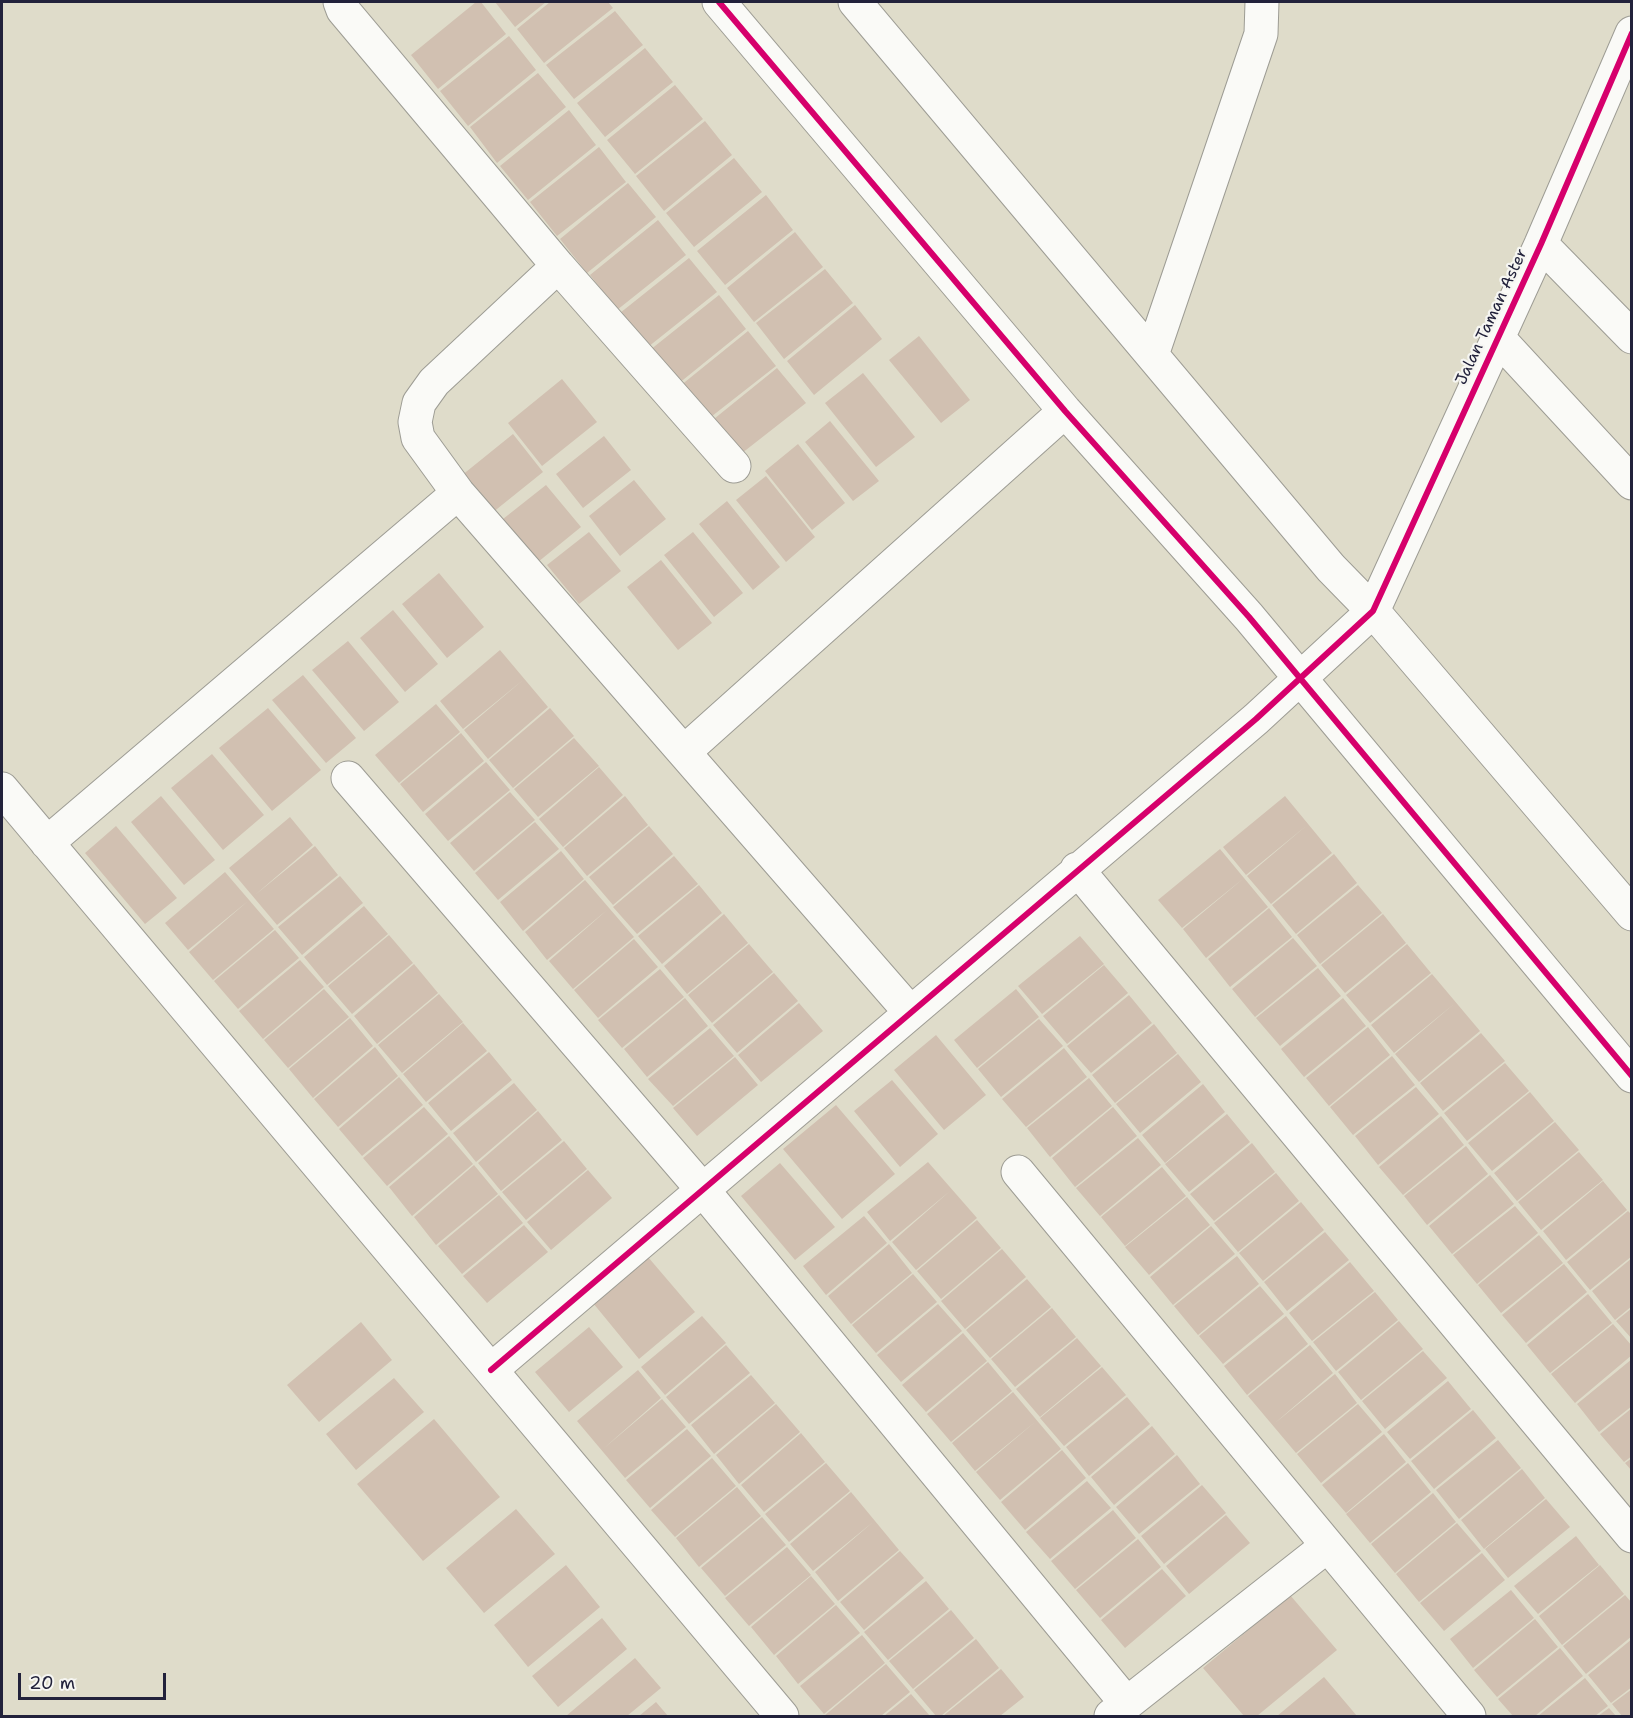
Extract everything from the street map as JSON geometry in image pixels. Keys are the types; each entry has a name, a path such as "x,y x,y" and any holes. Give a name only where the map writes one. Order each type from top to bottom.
{"street":[{"path":"340,2 343,10 558,266 734,466"},
{"path":"719,2 1065,411 1249,617 1632,1076"},
{"path":"855,2 1331,568 1373,611 1632,914"},
{"path":"1152,355 1261,34 1262,2"},
{"name":"Jalan Taman Aster","path":"1373,611 1541,244 1632,33"},
{"path":"1541,244 1632,337"},
{"path":"558,266 434,382 419,403 415,422 418,438 458,493 910,1012"},
{"path":"1498,338 1632,483"},
{"path":"684,752 1065,411"},
{"path":"47,843 458,493"},
{"path":"491,1370 1256,718 1373,611"},
{"path":"348,778 702,1189 1119,1710 1327,1546"},
{"path":"2,789 782,1716"},
{"path":"1077,869 1632,1536"},
{"path":"1018,1172 1469,1716"}],"building":[{"path":"476,2 481,2 506,34 438,89 411,55"},
{"path":"495,2 546,2 515,27"},
{"path":"550,2 608,2 613,8 544,63 517,29"},
{"path":"615,11 643,45 574,99 546,65"},
{"path":"509,36 536,70 468,126 440,91"},
{"path":"645,48 673,82 605,137 577,103"},
{"path":"538,73 566,107 497,163 470,127"},
{"path":"675,85 703,119 635,174 607,140"},
{"path":"569,110 596,145 528,200 500,166"},
{"path":"705,121 732,155 664,211 636,176"},
{"path":"599,147 626,182 557,236 530,202"},
{"path":"734,158 762,192 694,247 666,213"},
{"path":"628,183 656,217 587,273 560,239"},
{"path":"766,195 793,230 725,285 697,251"},
{"path":"658,220 686,255 617,310 590,275"},
{"path":"795,232 823,267 754,322 727,288"},
{"path":"689,258 717,292 648,347 620,313"},
{"path":"825,269 853,303 784,359 756,323"},
{"path":"719,295 746,329 678,384 650,350"},
{"path":"855,305 882,339 814,395 787,361"},
{"path":"748,331 776,366 707,420 680,386"},
{"path":"919,336 970,400 941,423 889,360"},
{"path":"777,368 806,403 737,457 709,423"},
{"path":"863,373 915,437 876,467 825,403"},
{"path":"562,379 597,422 542,466 508,423"},
{"path":"830,421 879,481 853,501 805,442"},
{"path":"513,434 543,472 492,513 461,476"},
{"path":"604,436 631,470 583,508 556,474"},
{"path":"798,444 845,503 812,530 765,471"},
{"path":"766,476 815,537 786,562 736,500"},
{"path":"634,480 666,519 620,556 589,516"},
{"path":"546,485 581,527 538,562 503,519"},
{"path":"727,501 780,567 753,590 699,524"},
{"path":"589,532 621,571 579,604 547,565"},
{"path":"693,532 743,593 714,617 664,555"},
{"path":"661,560 712,623 678,650 627,587"},
{"path":"439,573 484,627 447,658 402,604"},
{"path":"393,610 438,664 405,692 360,638"},
{"path":"348,641 399,702 364,731 312,670"},
{"path":"500,650 548,707 488,759 464,730 523,680 463,729 440,701"},
{"path":"303,675 356,738 326,763 272,700"},
{"path":"436,704 460,732 399,783 375,755"},
{"path":"268,708 321,770 272,811 219,748"},
{"path":"550,708 574,736 513,788 489,760"},
{"path":"461,733 484,761 423,812 400,784"},
{"path":"574,738 599,766 538,817 514,789"},
{"path":"212,754 264,815 223,850 171,788"},
{"path":"486,762 510,790 448,841 425,814"},
{"path":"599,767 623,795 563,847 539,819"},
{"path":"510,792 535,820 474,871 450,843"},
{"path":"161,796 215,860 184,885 131,822"},
{"path":"625,796 648,825 587,876 564,848"},
{"path":"1285,796 1332,853 1271,904 1247,876 1306,826 1246,875 1223,847"},
{"path":"290,817 313,845 255,895 315,846 338,875 277,925 229,868"},
{"path":"535,822 559,849 498,900 475,873"},
{"path":"116,826 177,898 145,924 85,853"},
{"path":"649,826 673,854 613,905 589,877"},
{"path":"1220,849 1244,878 1182,928 1158,900"},
{"path":"561,851 584,879 523,931 500,902"},
{"path":"1334,854 1357,883 1296,934 1272,905"},
{"path":"674,856 698,884 637,934 613,907"},
{"path":"225,872 274,929 213,980 189,952 248,901 188,950 165,923"},
{"path":"340,876 363,903 302,955 278,927"},
{"path":"1244,878 1268,907 1206,958 1183,929"},
{"path":"585,880 634,937 573,989 549,961 607,910 547,960 525,932"},
{"path":"699,885 722,913 662,964 638,936"},
{"path":"1358,885 1382,913 1320,964 1297,935"},
{"path":"364,906 388,934 327,985 304,957"},
{"path":"1269,908 1292,937 1230,987 1208,959"},
{"path":"724,914 748,943 687,994 664,966"},
{"path":"1383,914 1406,943 1345,993 1321,965"},
{"path":"275,930 299,958 238,1009 214,981"},
{"path":"389,935 413,963 352,1014 328,986"},
{"path":"1080,936 1104,964 1042,1014 1018,986"},
{"path":"1293,938 1317,966 1255,1017 1232,989"},
{"path":"634,939 658,967 598,1018 574,990"},
{"path":"749,944 773,972 712,1023 688,995"},
{"path":"1407,944 1431,973 1370,1023 1346,995"},
{"path":"300,960 324,987 263,1039 239,1011"},
{"path":"414,964 438,993 377,1044 354,1016"},
{"path":"1104,965 1128,993 1067,1044 1043,1016"},
{"path":"1318,968 1341,996 1280,1046 1256,1018"},
{"path":"660,969 684,997 622,1048 598,1020"},
{"path":"774,973 798,1001 737,1053 713,1025"},
{"path":"1432,974 1480,1031 1419,1082 1395,1054 1454,1004 1394,1053 1371,1025"},
{"path":"324,989 349,1017 288,1068 264,1040"},
{"path":"1016,989 1039,1017 977,1068 954,1040"},
{"path":"439,994 463,1022 402,1073 378,1045"},
{"path":"1129,995 1152,1023 1091,1073 1067,1046"},
{"path":"685,998 708,1026 647,1077 624,1049"},
{"path":"1343,998 1366,1026 1304,1077 1281,1049"},
{"path":"799,1003 823,1031 761,1082 738,1055"},
{"path":"350,1018 373,1046 313,1098 289,1069"},
{"path":"1039,1019 1063,1046 1001,1097 978,1069"},
{"path":"463,1023 487,1051 426,1102 403,1074"},
{"path":"1154,1024 1177,1053 1115,1103 1092,1075"},
{"path":"1368,1027 1390,1055 1329,1106 1306,1078"},
{"path":"710,1028 734,1056 673,1106 648,1079"},
{"path":"1481,1033 1505,1061 1443,1111 1420,1083"},
{"path":"936,1035 986,1095 944,1130 894,1070"},
{"path":"375,1047 398,1076 338,1127 314,1099"},
{"path":"1064,1048 1087,1077 1026,1127 1002,1099"},
{"path":"489,1052 512,1080 451,1131 428,1103"},
{"path":"1178,1054 1201,1082 1140,1133 1116,1104"},
{"path":"1392,1056 1415,1085 1353,1135 1330,1107"},
{"path":"735,1057 758,1085 697,1136 673,1108"},
{"path":"1505,1063 1529,1091 1467,1141 1444,1113"},
{"path":"399,1077 423,1105 362,1156 339,1129"},
{"path":"1089,1078 1112,1106 1050,1157 1027,1128"},
{"path":"892,1080 938,1134 900,1167 854,1111"},
{"path":"514,1083 537,1110 476,1162 453,1133"},
{"path":"1203,1084 1225,1112 1165,1163 1142,1135"},
{"path":"1416,1087 1439,1114 1378,1165 1355,1136"},
{"path":"1530,1092 1554,1121 1492,1171 1468,1143"},
{"path":"836,1105 895,1174 842,1219 783,1149"},
{"path":"424,1107 448,1134 387,1186 363,1158"},
{"path":"1113,1107 1137,1136 1075,1187 1052,1158"},
{"path":"538,1111 562,1140 501,1191 478,1163"},
{"path":"1227,1114 1250,1142 1189,1192 1165,1164"},
{"path":"1441,1116 1464,1145 1403,1195 1379,1167"},
{"path":"1555,1122 1579,1150 1517,1201 1494,1173"},
{"path":"449,1136 473,1164 412,1216 389,1187"},
{"path":"1138,1138 1161,1165 1100,1216 1076,1188"},
{"path":"564,1141 587,1169 526,1220 502,1192"},
{"path":"1252,1143 1275,1172 1214,1221 1190,1194"},
{"path":"1466,1146 1488,1174 1427,1225 1404,1196"},
{"path":"1579,1152 1603,1180 1541,1230 1518,1202"},
{"path":"928,1162 977,1218 916,1270 892,1242 950,1191 890,1241 867,1212"},
{"path":"780,1163 835,1227 795,1260 741,1196"},
{"path":"474,1165 498,1194 436,1245 414,1217"},
{"path":"1162,1167 1186,1196 1125,1246 1101,1217"},
{"path":"588,1170 612,1198 551,1250 527,1222"},
{"path":"1276,1173 1299,1201 1238,1252 1214,1223"},
{"path":"1490,1175 1514,1204 1452,1254 1429,1226"},
{"path":"1603,1181 1627,1210 1566,1260 1543,1231"},
{"path":"499,1195 523,1223 462,1274 438,1246"},
{"path":"1187,1197 1210,1225 1149,1275 1125,1247"},
{"path":"1301,1202 1324,1230 1263,1281 1239,1253"},
{"path":"1515,1206 1538,1233 1477,1284 1453,1255"},
{"path":"1628,1211 1632,1215 1632,1256 1590,1290 1567,1262"},
{"path":"864,1216 887,1243 826,1295 803,1266"},
{"path":"977,1220 1001,1248 941,1299 917,1271"},
{"path":"524,1225 548,1252 487,1303 463,1276"},
{"path":"1211,1226 1235,1254 1173,1305 1150,1277"},
{"path":"1325,1232 1349,1260 1287,1311 1264,1282"},
{"path":"1539,1235 1563,1263 1501,1313 1478,1285"},
{"path":"889,1244 912,1273 851,1324 828,1296"},
{"path":"1002,1249 1026,1277 965,1329 941,1301"},
{"path":"1237,1256 1259,1284 1198,1335 1174,1306"},
{"path":"648,1257 695,1312 639,1359 593,1303"},
{"path":"1632,1258 1632,1306 1615,1320 1592,1291"},
{"path":"1350,1262 1374,1291 1312,1341 1289,1313"},
{"path":"1564,1264 1587,1292 1526,1343 1502,1315"},
{"path":"913,1274 937,1302 876,1353 852,1325"},
{"path":"1027,1279 1051,1307 990,1358 966,1330"},
{"path":"1260,1286 1284,1314 1223,1364 1199,1336"},
{"path":"1375,1292 1398,1320 1336,1371 1313,1342"},
{"path":"1588,1294 1612,1323 1550,1373 1527,1345"},
{"path":"938,1304 962,1331 901,1382 877,1355"},
{"path":"1052,1308 1076,1337 1015,1387 991,1359"},
{"path":"1632,1308 1632,1339 1616,1321"},
{"path":"702,1316 726,1343 665,1395 641,1367"},
{"path":"1286,1316 1308,1344 1247,1395 1224,1366"},
{"path":"1399,1321 1423,1349 1361,1400 1338,1372"},
{"path":"361,1322 392,1360 319,1422 287,1385"},
{"path":"1613,1324 1632,1346 1632,1355 1575,1403 1551,1374"},
{"path":"589,1327 623,1367 569,1412 535,1372"},
{"path":"963,1333 987,1361 926,1412 902,1385"},
{"path":"1077,1338 1101,1366 1040,1417 1016,1389"},
{"path":"726,1345 750,1373 689,1424 666,1397"},
{"path":"1310,1345 1333,1373 1275,1423 1335,1374 1357,1403 1296,1453 1248,1396"},
{"path":"1423,1351 1447,1378 1385,1429 1362,1401"},
{"path":"1632,1359 1632,1406 1599,1432 1577,1404"},
{"path":"988,1362 1012,1391 951,1442 927,1414"},
{"path":"1102,1367 1126,1395 1064,1446 1040,1418"},
{"path":"638,1370 661,1398 603,1449 662,1399 686,1427 625,1478 577,1421"},
{"path":"751,1375 775,1403 714,1454 691,1425"},
{"path":"394,1378 424,1412 356,1470 326,1434"},
{"path":"1448,1381 1471,1409 1410,1459 1387,1432"},
{"path":"1013,1392 1061,1449 1000,1500 976,1472 1035,1422 975,1471 952,1443"},
{"path":"1127,1397 1150,1424 1089,1476 1066,1447"},
{"path":"776,1404 800,1432 739,1484 716,1455"},
{"path":"1358,1404 1382,1432 1321,1483 1297,1454"},
{"path":"1632,1408 1632,1456 1624,1462 1600,1434"},
{"path":"1473,1410 1496,1438 1434,1489 1411,1461"},
{"path":"434,1419 500,1497 423,1561 357,1484"},
{"path":"1152,1426 1175,1454 1114,1505 1091,1477"},
{"path":"687,1429 711,1456 650,1508 626,1480"},
{"path":"801,1433 825,1462 764,1512 741,1485"},
{"path":"1384,1434 1406,1462 1346,1513 1322,1485"},
{"path":"1498,1440 1521,1468 1459,1519 1436,1490"},
{"path":"1062,1450 1086,1478 1025,1530 1001,1502"},
{"path":"1177,1455 1200,1484 1139,1534 1116,1507"},
{"path":"712,1458 736,1486 675,1537 651,1510"},
{"path":"1632,1458 1632,1471 1625,1463"},
{"path":"826,1463 850,1491 789,1542 765,1514"},
{"path":"1408,1463 1431,1492 1370,1543 1346,1514"},
{"path":"1522,1469 1545,1498 1484,1549 1461,1520"},
{"path":"1087,1481 1111,1508 1050,1559 1026,1532"},
{"path":"1202,1485 1226,1513 1164,1564 1141,1536"},
{"path":"737,1487 761,1516 699,1567 676,1538"},
{"path":"851,1492 899,1550 838,1601 815,1572 873,1522 813,1571 790,1544"},
{"path":"1433,1493 1456,1522 1395,1573 1371,1544"},
{"path":"1546,1499 1570,1527 1508,1578 1485,1549"},
{"path":"516,1509 555,1554 484,1613 446,1568"},
{"path":"1113,1510 1136,1538 1075,1589 1051,1561"},
{"path":"1226,1515 1250,1543 1189,1594 1166,1566"},
{"path":"762,1517 786,1545 725,1596 701,1568"},
{"path":"1457,1523 1481,1551 1419,1602 1396,1574"},
{"path":"1576,1536 1599,1565 1538,1614 1514,1586"},
{"path":"1138,1539 1161,1567 1100,1618 1076,1590"},
{"path":"787,1547 811,1575 749,1626 725,1598"},
{"path":"900,1551 924,1578 864,1630 840,1602"},
{"path":"1482,1553 1505,1580 1444,1631 1420,1603"},
{"path":"566,1565 600,1607 528,1667 494,1625"},
{"path":"1600,1565 1624,1594 1562,1645 1539,1616"},
{"path":"1162,1569 1186,1596 1125,1648 1101,1620"},
{"path":"811,1576 835,1604 774,1655 751,1627"},
{"path":"926,1581 949,1609 888,1660 864,1632"},
{"path":"1511,1590 1534,1618 1473,1668 1450,1639"},
{"path":"1290,1595 1337,1650 1257,1716 1244,1716 1203,1668"},
{"path":"1625,1595 1632,1603 1632,1636 1586,1674 1563,1646"},
{"path":"836,1605 860,1633 798,1684 776,1656"},
{"path":"951,1610 974,1638 913,1689 889,1661"},
{"path":"602,1618 627,1649 558,1707 532,1676"},
{"path":"1535,1619 1558,1647 1497,1697 1474,1670"},
{"path":"862,1635 885,1663 824,1714 800,1686"},
{"path":"976,1639 999,1668 941,1716 936,1716 914,1690"},
{"path":"1632,1639 1632,1687 1611,1703 1588,1675"},
{"path":"1560,1648 1583,1676 1535,1716 1513,1716 1498,1699"},
{"path":"635,1658 661,1688 627,1716 566,1716"},
{"path":"886,1664 910,1692 881,1716 824,1716"},
{"path":"1001,1669 1024,1697 1000,1716 943,1716"},
{"path":"1324,1677 1357,1716 1277,1716"},
{"path":"1585,1678 1608,1706 1595,1716 1538,1716"},
{"path":"1632,1689 1632,1716 1622,1716 1612,1704"},
{"path":"911,1694 930,1716 884,1716"},
{"path":"656,1702 668,1716 639,1716"},
{"path":"1609,1708 1616,1716 1598,1716"}],"cycle path":[{"path":"719,2 1065,411 1249,617 1632,1076"},
{"path":"491,1370 1256,719 1373,611 1541,244 1632,33"}]}
